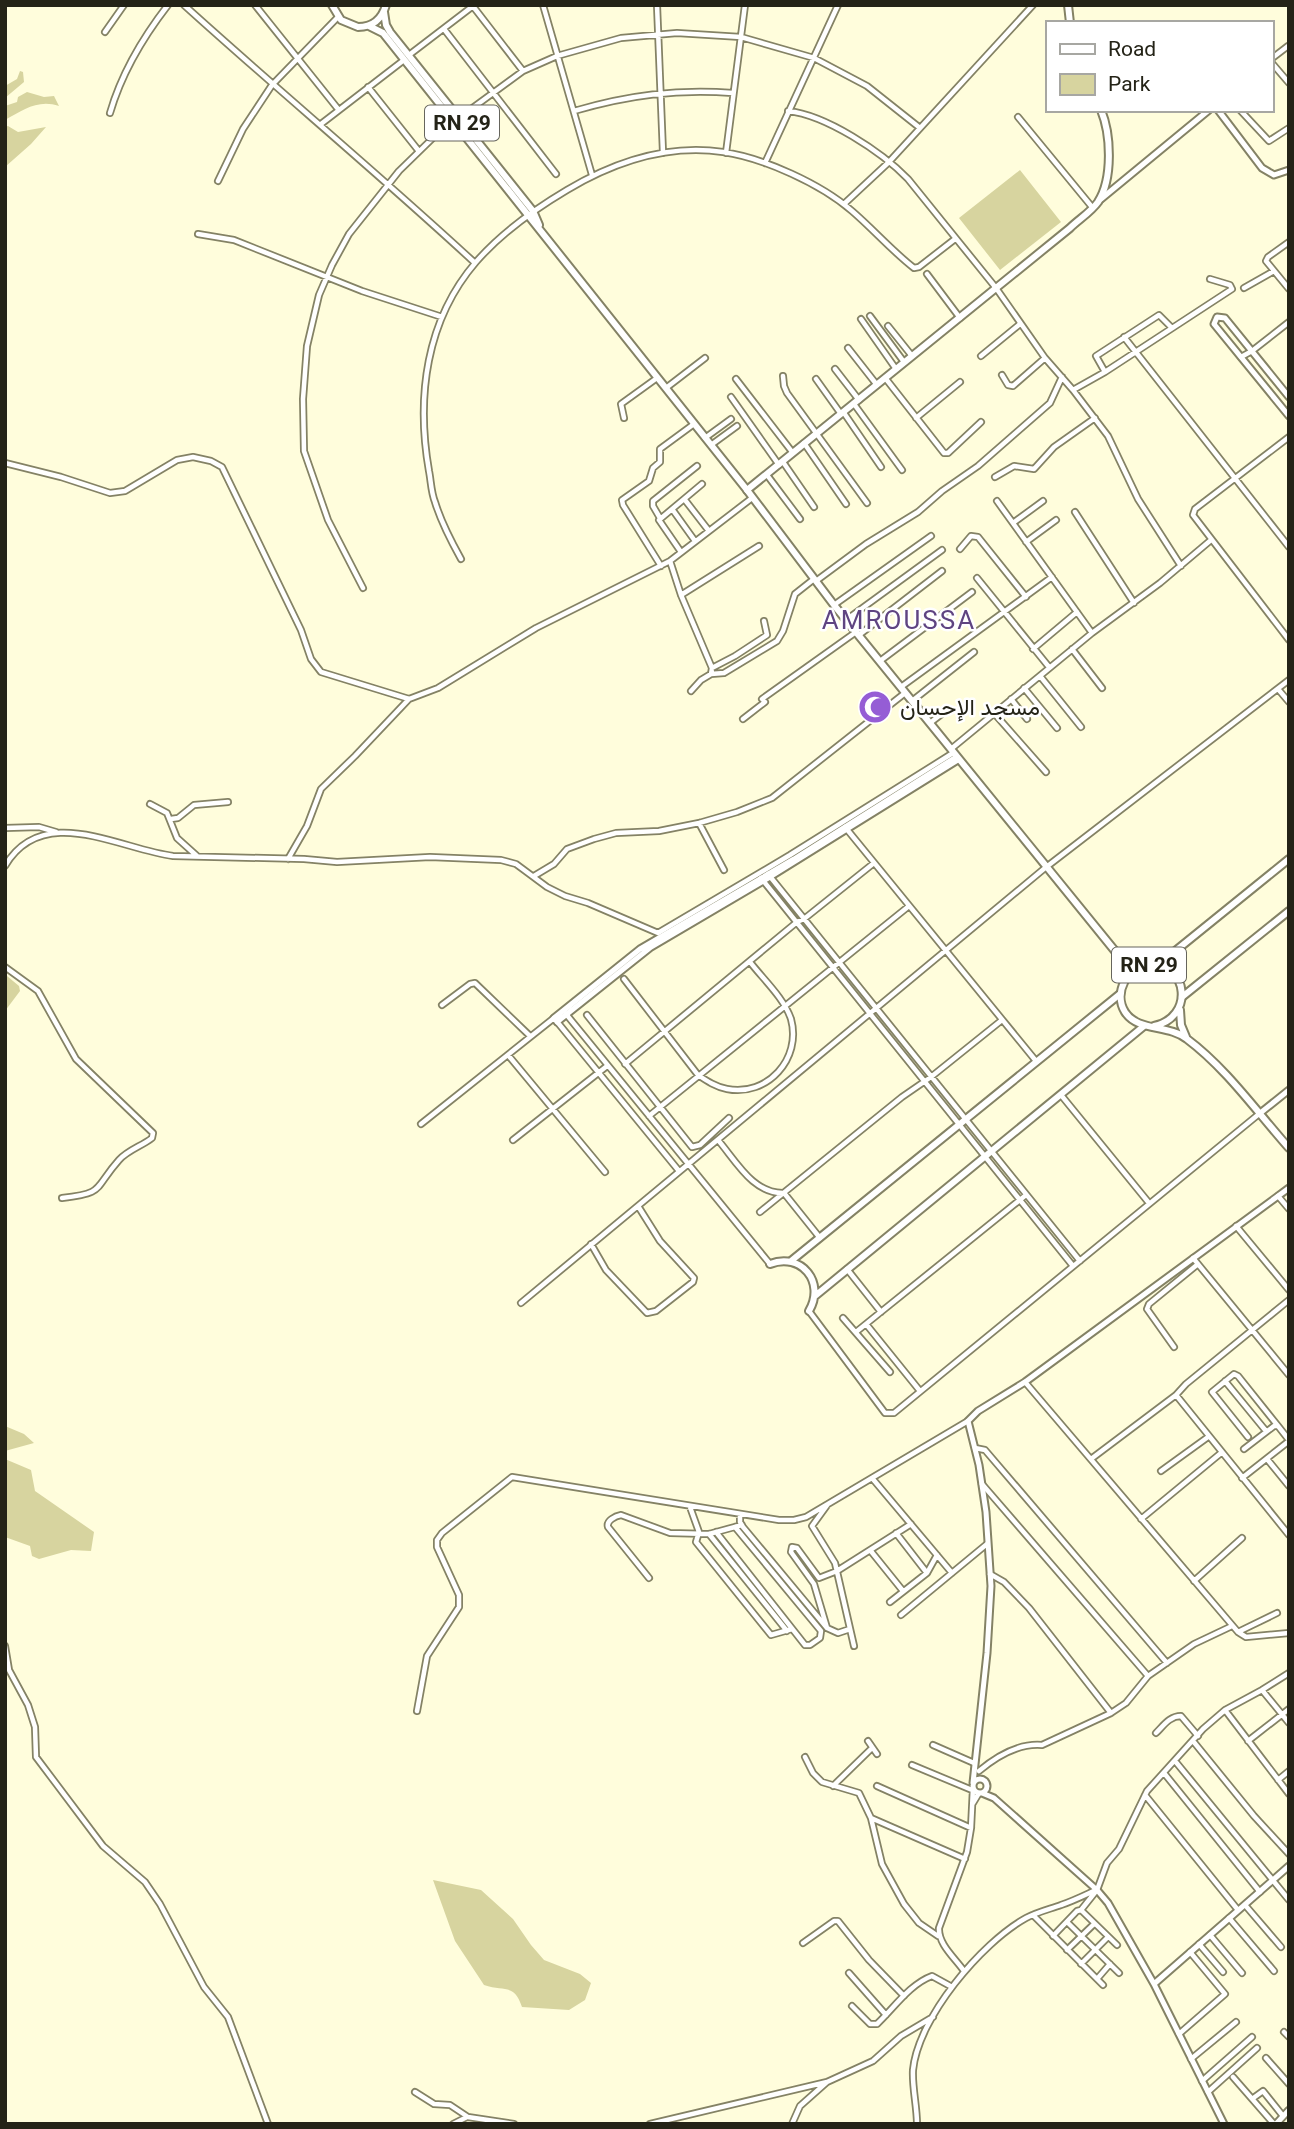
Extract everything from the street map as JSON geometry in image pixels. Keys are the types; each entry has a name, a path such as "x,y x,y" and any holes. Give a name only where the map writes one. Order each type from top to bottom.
{"main road":[{"path":"332,5 338,17 354,27 369,26 379,19 385,9"},
{"name":"RN 29","path":"385,9 386,25 407,58 747,490 834,605 1045,868 1115,951 1126,960 1142,966 1158,965 1176,976 1182,997 1181,1025 1190,1041"},
{"name":"RN 29","path":"369,26 383,33 407,58"},
{"path":"747,490 996,289 1098,201 1104,184 1109,152 1102,112"},
{"path":"1158,965 1289,859"},
{"path":"1182,997 1289,911"},
{"name":"RN 29","path":"1115,951 1124,969 1121,994 1127,1014 1144,1026"},
{"name":"RN 29","path":"1123,982 1128,975 1142,966"},
{"path":"791,1261 1121,994"},
{"name":"RN 29","path":"1154,1026 1170,1020 1180,1007"},
{"path":"809,1311 815,1296 846,1268 1144,1026 1173,1031 1190,1041 1220,1069 1289,1149"},
{"path":"770,1264 791,1261 799,1264 811,1276 815,1296"}],"street":[{"path":"105,32 124,5"},
{"path":"110,113 114,99 143,41 168,5"},
{"path":"184,5 272,85 389,183 475,263"},
{"path":"255,5 338,109"},
{"path":"544,5 592,175"},
{"path":"657,5 663,153"},
{"path":"726,153 745,5"},
{"path":"765,163 838,5"},
{"path":"844,204 889,162 1033,5"},
{"path":"321,124 472,6 523,71"},
{"path":"218,181 243,129 272,85 338,17"},
{"path":"444,29 556,174"},
{"path":"363,588 328,520 304,451 303,399 307,346 319,295 349,234 418,150 523,71 557,56 612,40 659,33 741,37 814,58 867,86 920,128"},
{"path":"1273,58 1288,46"},
{"path":"1273,63 1289,83"},
{"path":"368,87 418,150"},
{"path":"574,111 615,99 661,93 733,93"},
{"path":"788,111 800,112 833,127 889,162 908,179 996,289 1045,358 1095,418 1119,454 1138,499 1181,566"},
{"path":"1098,201 1207,112"},
{"path":"1220,112 1262,168 1274,175 1289,170"},
{"path":"1242,112 1269,141 1289,128"},
{"path":"1018,117 1092,207"},
{"path":"461,559 446,533 434,500 425,449 425,384 433,343 442,317 475,263 530,214 592,175 632,160 663,153 707,150 765,163 844,204 914,268 956,239"},
{"path":"198,234 234,240 362,291 442,317"},
{"path":"1289,242 1266,261 1289,289"},
{"path":"1244,288 1274,271"},
{"path":"927,274 960,318"},
{"path":"1073,390 1232,289 1230,285 1210,279"},
{"path":"1105,372 1095,357 1124,337 1159,315 1171,327"},
{"path":"870,316 904,362"},
{"path":"1289,397 1225,318 1217,317 1214,324 1289,416"},
{"path":"861,319 896,369"},
{"path":"1241,356 1252,351 1289,322"},
{"path":"981,356 1020,324"},
{"path":"888,326 912,356"},
{"path":"1124,337 1289,547"},
{"path":"848,348 877,386"},
{"path":"666,388 705,358"},
{"path":"1002,375 1008,385 1013,386 1045,358"},
{"path":"835,369 902,470"},
{"path":"783,376 787,393 867,503"},
{"path":"711,671 724,673 777,641 795,594 866,544 918,512 978,466 1050,402 1062,377"},
{"path":"625,418 621,404 657,378"},
{"path":"737,379 793,453"},
{"path":"816,379 881,467"},
{"path":"886,379 944,453 948,453 981,422"},
{"path":"916,418 960,382"},
{"path":"731,397 814,508"},
{"path":"995,477 1014,466 1034,468 1054,447 1095,418"},
{"path":"705,438 731,419"},
{"path":"661,566 622,500 651,478 653,468 660,462 660,449 694,424"},
{"path":"711,446 737,426"},
{"path":"1289,436 1194,512 1194,518 1289,640"},
{"path":"804,443 846,504"},
{"path":"5,463 110,493 125,491 177,460 193,457 222,467 316,666 321,672 409,699"},
{"path":"681,552 659,522 653,501 697,466"},
{"path":"767,475 800,519"},
{"path":"660,518 702,484"},
{"path":"288,859 307,826 321,789 409,699 438,688 536,628 670,561 752,498"},
{"path":"685,500 709,531"},
{"path":"997,501 1092,633"},
{"path":"1013,523 1043,501"},
{"path":"672,509 695,541"},
{"path":"1075,512 1134,603"},
{"path":"1026,542 1056,520"},
{"path":"834,605 931,536"},
{"path":"960,549 971,536 978,537 1026,597"},
{"path":"421,1124 530,1037 646,950 846,828 954,755 994,713 1049,667 1212,540"},
{"path":"681,595 759,546"},
{"path":"846,620 942,550"},
{"path":"670,561 711,671"},
{"path":"743,719 765,702 762,699 942,571"},
{"path":"533,876 554,864 567,849 594,839 616,833 659,831 699,823 737,813 772,798 790,786 903,690 1052,577"},
{"path":"977,578 1049,667"},
{"path":"880,661 972,592"},
{"path":"1033,649 1077,612"},
{"path":"691,691 711,671 767,635 764,621"},
{"path":"1072,649 1102,688"},
{"path":"912,701 974,652"},
{"path":"1040,676 1081,727"},
{"path":"521,1303 1045,868 1289,680"},
{"path":"1024,688 1057,727"},
{"path":"1278,689 1289,702"},
{"path":"1011,699 1027,719"},
{"path":"930,723 948,709"},
{"path":"994,713 1046,772"},
{"path":"5,866 23,845 34,837 47,834 80,834 110,839 159,854 337,862 430,857 488,858 516,864 547,887 565,896 658,933 954,755"},
{"path":"171,819 178,818 194,805 228,802"},
{"path":"149,804 167,813 177,838 197,856"},
{"path":"699,823 724,870"},
{"path":"5,828 39,827 63,834"},
{"path":"846,828 1036,1061"},
{"path":"625,1064 797,922 874,863"},
{"path":"769,875 931,1077 962,1121 1080,1261"},
{"path":"762,879 925,1082 962,1121"},
{"path":"649,1116 909,906"},
{"path":"624,979 700,1076 727,1090 743,1090 769,1082 787,1062 791,1049 791,1021 785,1006 750,962"},
{"path":"5,967 38,991 76,1059 153,1133 152,1138 120,1160 98,1189 89,1195 62,1198"},
{"path":"442,1005 475,983 530,1037"},
{"path":"564,1012 770,1264"},
{"path":"587,1015 692,1147 696,1148 729,1118"},
{"path":"555,1020 679,1171"},
{"path":"760,1212 1002,1020"},
{"path":"508,1055 605,1172"},
{"path":"513,1140 607,1066"},
{"path":"809,1311 885,1413 894,1413 1289,1090"},
{"path":"1060,1094 1149,1203"},
{"path":"718,1140 756,1185 769,1192 784,1193 820,1238"},
{"path":"988,1153 1020,1200 1073,1266"},
{"path":"417,1711 427,1656 459,1607 460,1595 437,1547 438,1540 442,1533 512,1477 779,1520 806,1517 968,1421 978,1411 1025,1382 1289,1188"},
{"path":"856,1332 1026,1195"},
{"path":"1278,1196 1289,1209"},
{"path":"591,1244 606,1270 647,1312 656,1311 693,1282 694,1278 660,1241 638,1206"},
{"path":"1236,1226 1289,1290"},
{"path":"1193,1258 1289,1375"},
{"path":"1174,1347 1147,1309 1149,1304 1198,1264"},
{"path":"846,1268 881,1312"},
{"path":"1091,1459 1176,1395 1289,1300"},
{"path":"843,1318 891,1372"},
{"path":"866,1324 920,1391"},
{"path":"1242,1478 1289,1441 1234,1374 1213,1391 1213,1394 1248,1437"},
{"path":"1225,1381 1266,1431"},
{"path":"1025,1382 1238,1632 1246,1637 1289,1633"},
{"path":"1176,1395 1289,1535"},
{"path":"938,1936 942,1916 965,1858 971,1828 975,1761 987,1653 990,1587 987,1544 982,1484 968,1421"},
{"path":"1244,1450 1266,1431 1278,1426"},
{"path":"1161,1471 1209,1437"},
{"path":"975,1447 985,1450 1167,1663"},
{"path":"1141,1519 1221,1453"},
{"path":"1266,1459 1289,1486"},
{"path":"872,1478 952,1573"},
{"path":"982,1484 1148,1676"},
{"path":"828,1504 812,1526 832,1556 854,1646"},
{"path":"690,1506 699,1532 696,1542 771,1635 789,1630"},
{"path":"740,1514 742,1525 827,1628 838,1633 850,1629"},
{"path":"649,1578 608,1527 609,1522 616,1516 621,1515 670,1533 709,1534 742,1525"},
{"path":"827,1628 814,1584 790,1549 794,1546 797,1548 817,1577 837,1571 911,1524"},
{"path":"709,1534 789,1630 805,1645 810,1646 821,1635 821,1631 735,1527"},
{"path":"716,1532 789,1630"},
{"path":"896,1534 926,1573"},
{"path":"1194,1581 1242,1538"},
{"path":"901,1615 987,1544"},
{"path":"870,1550 903,1591"},
{"path":"890,1602 926,1573 937,1555"},
{"path":"989,1574 1003,1582 1029,1608 1111,1713"},
{"path":"1238,1632 1277,1613"},
{"path":"979,1771 997,1756 1032,1744 1042,1745 1111,1713 1126,1703 1148,1676 1194,1644 1232,1626"},
{"path":"5,1646 9,1670 28,1705 35,1727 36,1757 103,1846 145,1882 160,1904 204,1987 228,2018 268,2124"},
{"path":"1053,1936 1081,1910 1097,1890 1107,1863 1119,1849 1145,1795 1213,1718 1289,1673"},
{"path":"1262,1690 1289,1723"},
{"path":"1248,1741 1289,1709"},
{"path":"1225,1710 1289,1794"},
{"path":"1156,1732 1173,1717 1181,1716 1198,1736"},
{"path":"868,1741 877,1754"},
{"path":"1194,1741 1289,1854"},
{"path":"933,1745 975,1761 994,1798 1097,1890 1108,1903 1154,1984 1224,2124"},
{"path":"833,1787 845,1772 872,1748"},
{"path":"805,1757 813,1773 822,1782 859,1793 871,1818 882,1864 904,1905 919,1923 938,1936 964,1970"},
{"path":"1175,1761 1289,1900"},
{"path":"912,1765 973,1787 994,1798"},
{"path":"1278,1780 1289,1771"},
{"path":"1164,1773 1260,1892"},
{"path":"973,1787 979,1779 985,1783"},
{"path":"972,1807 985,1783"},
{"path":"877,1786 971,1828"},
{"path":"1145,1795 1238,1910"},
{"path":"871,1818 965,1858"},
{"path":"1154,1984 1288,1869"},
{"path":"917,2124 913,2070 921,2040 933,2016 964,1970 1026,1918 1065,1905 1097,1890"},
{"path":"1245,1905 1281,1947"},
{"path":"1081,1910 1117,1945"},
{"path":"1033,1915 1103,1985"},
{"path":"1229,1918 1274,1970"},
{"path":"803,1943 834,1921 838,1922 869,1960 904,1996"},
{"path":"1066,1922 1119,1973"},
{"path":"1067,1950 1094,1924"},
{"path":"1210,1935 1242,1973"},
{"path":"1081,1964 1108,1937"},
{"path":"1199,1944 1223,1972"},
{"path":"1179,2034 1225,1994 1190,1952"},
{"path":"1097,1979 1110,1964"},
{"path":"849,1973 886,2015"},
{"path":"852,2006 870,2024 877,2024 904,1996 932,1976 952,1987"},
{"path":"650,2124 827,2082 873,2061 901,2036 933,2016"},
{"path":"1191,2059 1236,2022"},
{"path":"1284,2032 1289,2037"},
{"path":"1202,2081 1252,2037"},
{"path":"1208,2092 1257,2048"},
{"path":"1266,2058 1289,2084"},
{"path":"1233,2077 1275,2124 1289,2110"},
{"path":"792,2124 800,2106 827,2082"},
{"path":"1252,2099 1263,2091 1283,2116"},
{"path":"415,2092 434,2104 450,2105 468,2117 514,2124"},
{"path":"453,2124 468,2117"}],"green space":[{"path":"20,71 23,72 24,82 5,98 5,86 17,79"},
{"path":"27,92 44,97 54,96 59,106 37,105 5,120 5,106 17,102 18,97"},
{"path":"5,127 18,132 46,127 5,167"},
{"path":"1020,170 1061,222 1000,270 959,218"},
{"path":"7,976 19,986 20,991 5,1011"},
{"path":"5,1426 24,1434 34,1443 5,1451"},
{"path":"5,1459 31,1470 35,1491 94,1532 91,1551 71,1550 39,1559 32,1556 30,1546 5,1537"},
{"path":"433,1880 481,1890 513,1919 544,1960 580,1974 591,1983 585,2000 569,2010 522,2007 512,1991 484,1985 455,1941"}],"place":[{"name":"مسجد الإحسان","path":"875,707"}],"district":[{"name":"AMROUSSA","path":"899,620"}]}
